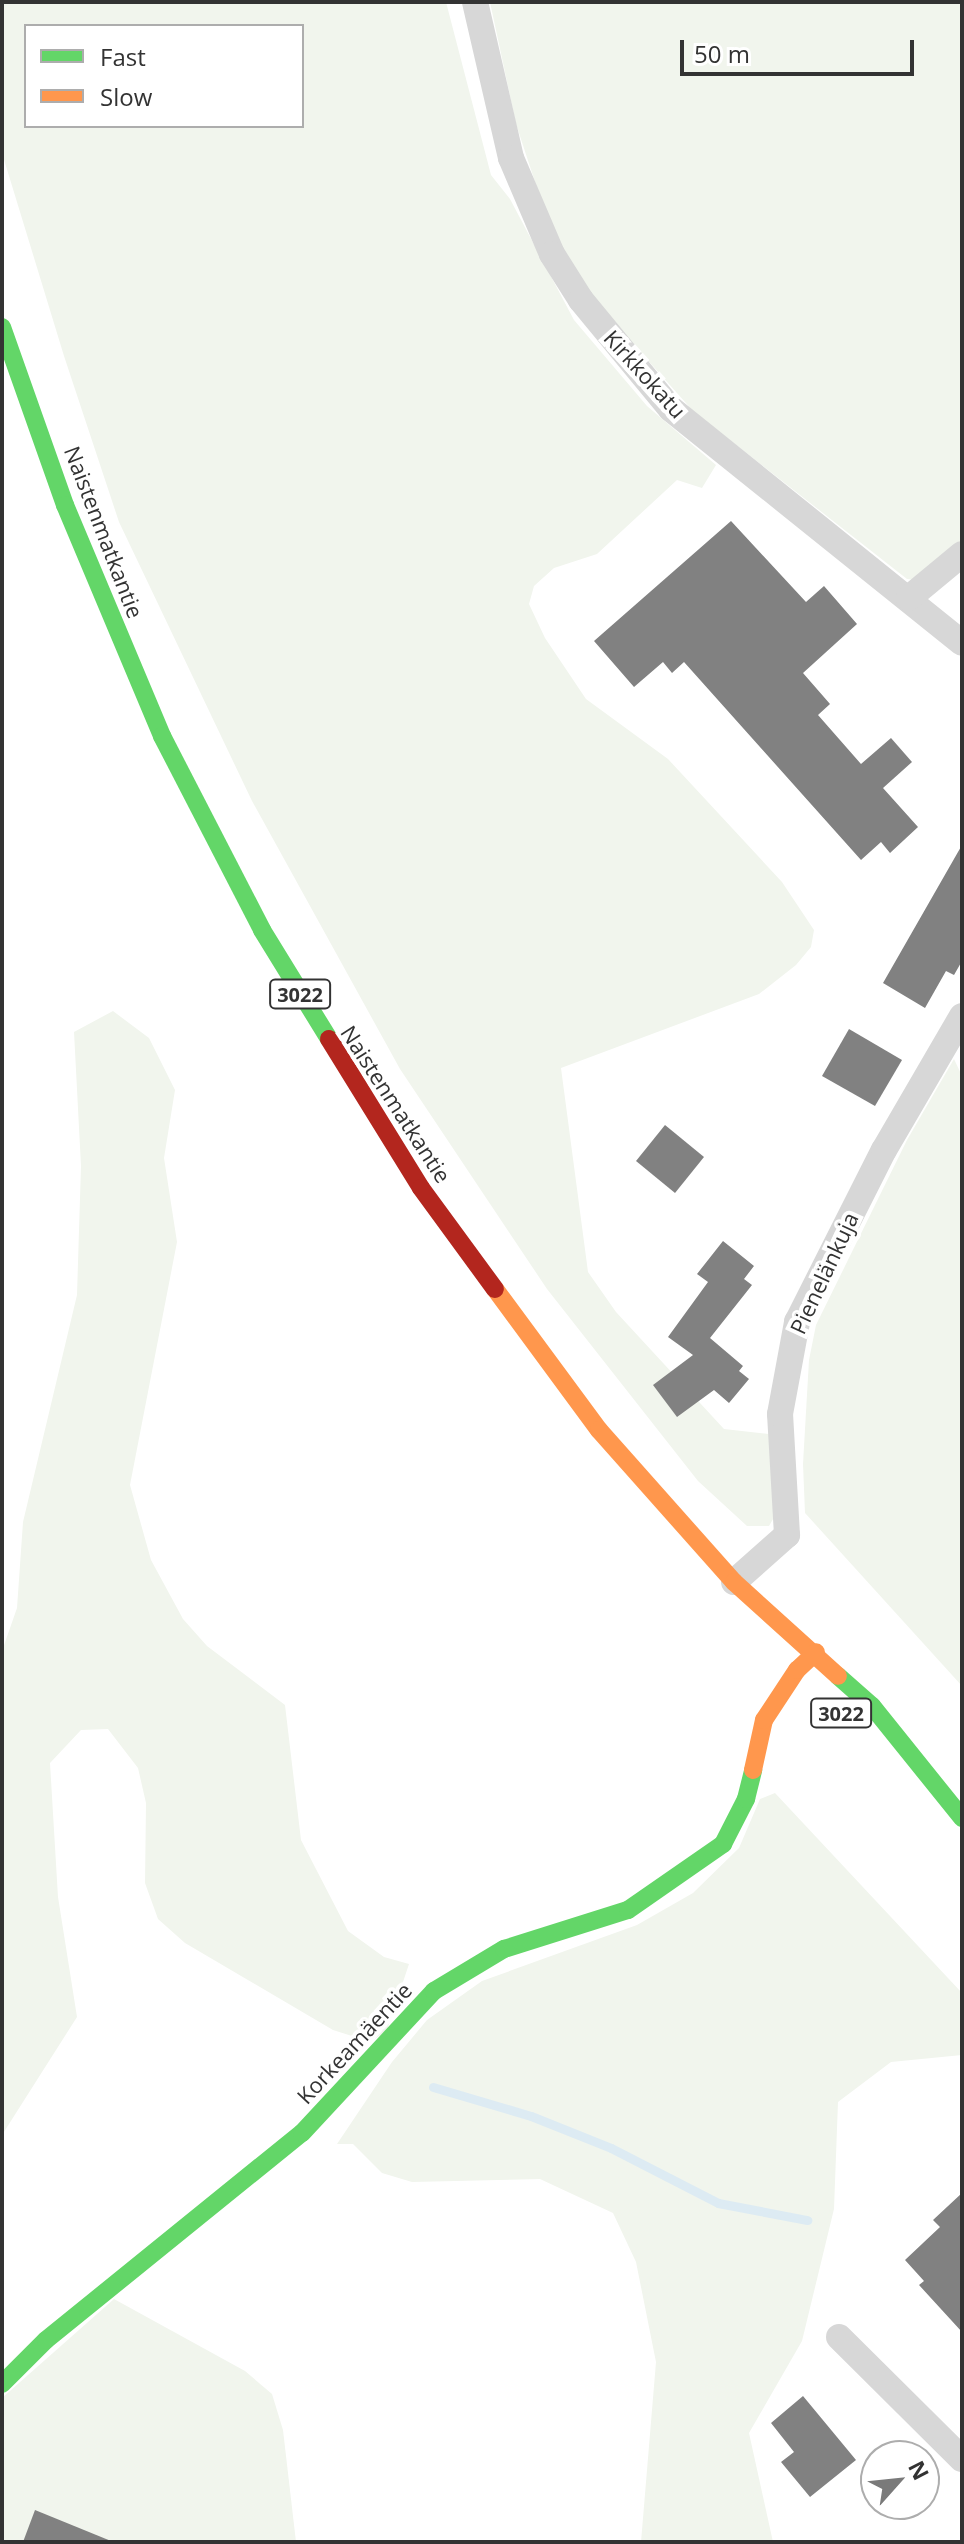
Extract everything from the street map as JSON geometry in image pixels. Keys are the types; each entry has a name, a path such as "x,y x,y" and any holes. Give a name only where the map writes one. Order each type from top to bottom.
{"main road":[{"name":"Naistenmatkantie","path":"2,327 109,616 162,736 262,930 421,1188 515,1319 599,1430 734,1582 803,1675"},
{"name":"Naistenmatkantie","path":"734,1582 816,1652 872,1706 962,1818"},
{"name":"Korkeamäentie","path":"2,2384 46,2340 302,2133 434,1991 504,1949 628,1910 662,1891 723,1844 746,1799 764,1720 803,1675 816,1652"},
{"path":"896,1768 962,1831"}],"street":[{"name":"Kirkkokatu","path":"475,2 511,158 547,243 581,300 671,409 962,643"},
{"path":"909,598 962,554"},
{"name":"Pienelänkuja","path":"734,1582 787,1535 780,1414 797,1322 884,1150 962,1016"},
{"path":"839,2337 962,2459"}],"shaded area":[{"path":"2,2 446,2 491,175 510,199 574,320 647,406 716,465 702,488 677,480 597,554 554,568 534,586 529,604 545,638 586,699 668,759 782,882 814,930 811,947 796,965 759,994 561,1068 588,1272 616,1312 724,1429 778,1435 776,1514 769,1526 747,1526 698,1481 547,1289 400,1069 252,801 119,522 2,153"},
{"path":"490,2 962,2 962,543 917,580 907,579 693,411 603,310 562,252 537,188 516,124"},
{"path":"113,1011 149,1038 175,1090 164,1158 177,1242 130,1485 151,1560 183,1619 207,1646 285,1705 301,1840 348,1931 384,1957 409,1964 387,2030 371,2042 333,2030 185,1943 158,1919 145,1883 146,1803 138,1768 108,1729 81,1730 50,1763 58,1897 77,2017 2,2135 2,1651 17,1608 23,1522 77,1295 81,1166 74,1032"},
{"path":"954,1059 962,1076 962,1686 805,1513 803,1464 809,1360 816,1325 907,1140"},
{"path":"775,1793 962,1993 962,2055 891,2062 838,2102 834,2209 802,2341 749,2433 773,2542 641,2542 656,2362 636,2262 613,2213 540,2179 412,2182 382,2173 353,2144 337,2144 392,2062 427,2020 482,1981 637,1925 693,1893 739,1848 760,1799"},
{"path":"114,2299 245,2371 272,2394 283,2430 296,2542 2,2542 2,2398"}],"building":[{"path":"731,521 806,602 824,586 857,624 803,673 830,704 818,715 861,764 891,738 912,762 883,788 918,827 890,853 881,842 861,860 684,662 672,673 663,662 634,687 594,641"},
{"path":"962,845 962,961 954,975 946,971 925,1008 883,983"},
{"path":"849,1029 902,1060 875,1106 822,1076"},
{"path":"665,1125 704,1157 675,1193 636,1161"},
{"path":"723,1241 754,1266 744,1279 752,1285 710,1338 743,1366 739,1371 749,1379 729,1403 714,1390 677,1417 653,1385 693,1355 668,1337 708,1282 697,1274"},
{"path":"962,2193 962,2332 919,2285 924,2281 905,2260 940,2227 933,2220"},
{"path":"803,2396 856,2460 810,2497 781,2462 794,2452 771,2423"},
{"path":"35,2510 111,2541 111,2542 23,2542"}],"waterway":[{"path":"433,2087 531,2116 611,2148 718,2203 807,2220"}],"traffic: fast":[{"path":"2,327 65,505 162,736 262,930 329,1039"},
{"path":"838,1676 872,1706 962,1818"},
{"path":"2,2384 46,2340 302,2133 434,1991 504,1949 628,1910 723,1844 746,1799 753,1770"}],"traffic: slow":[{"path":"495,1289 599,1430 734,1582 838,1676"},
{"path":"753,1770 764,1720 797,1670 816,1652"}],"traffic: jam":[{"path":"329,1039 421,1188 495,1289"}]}
